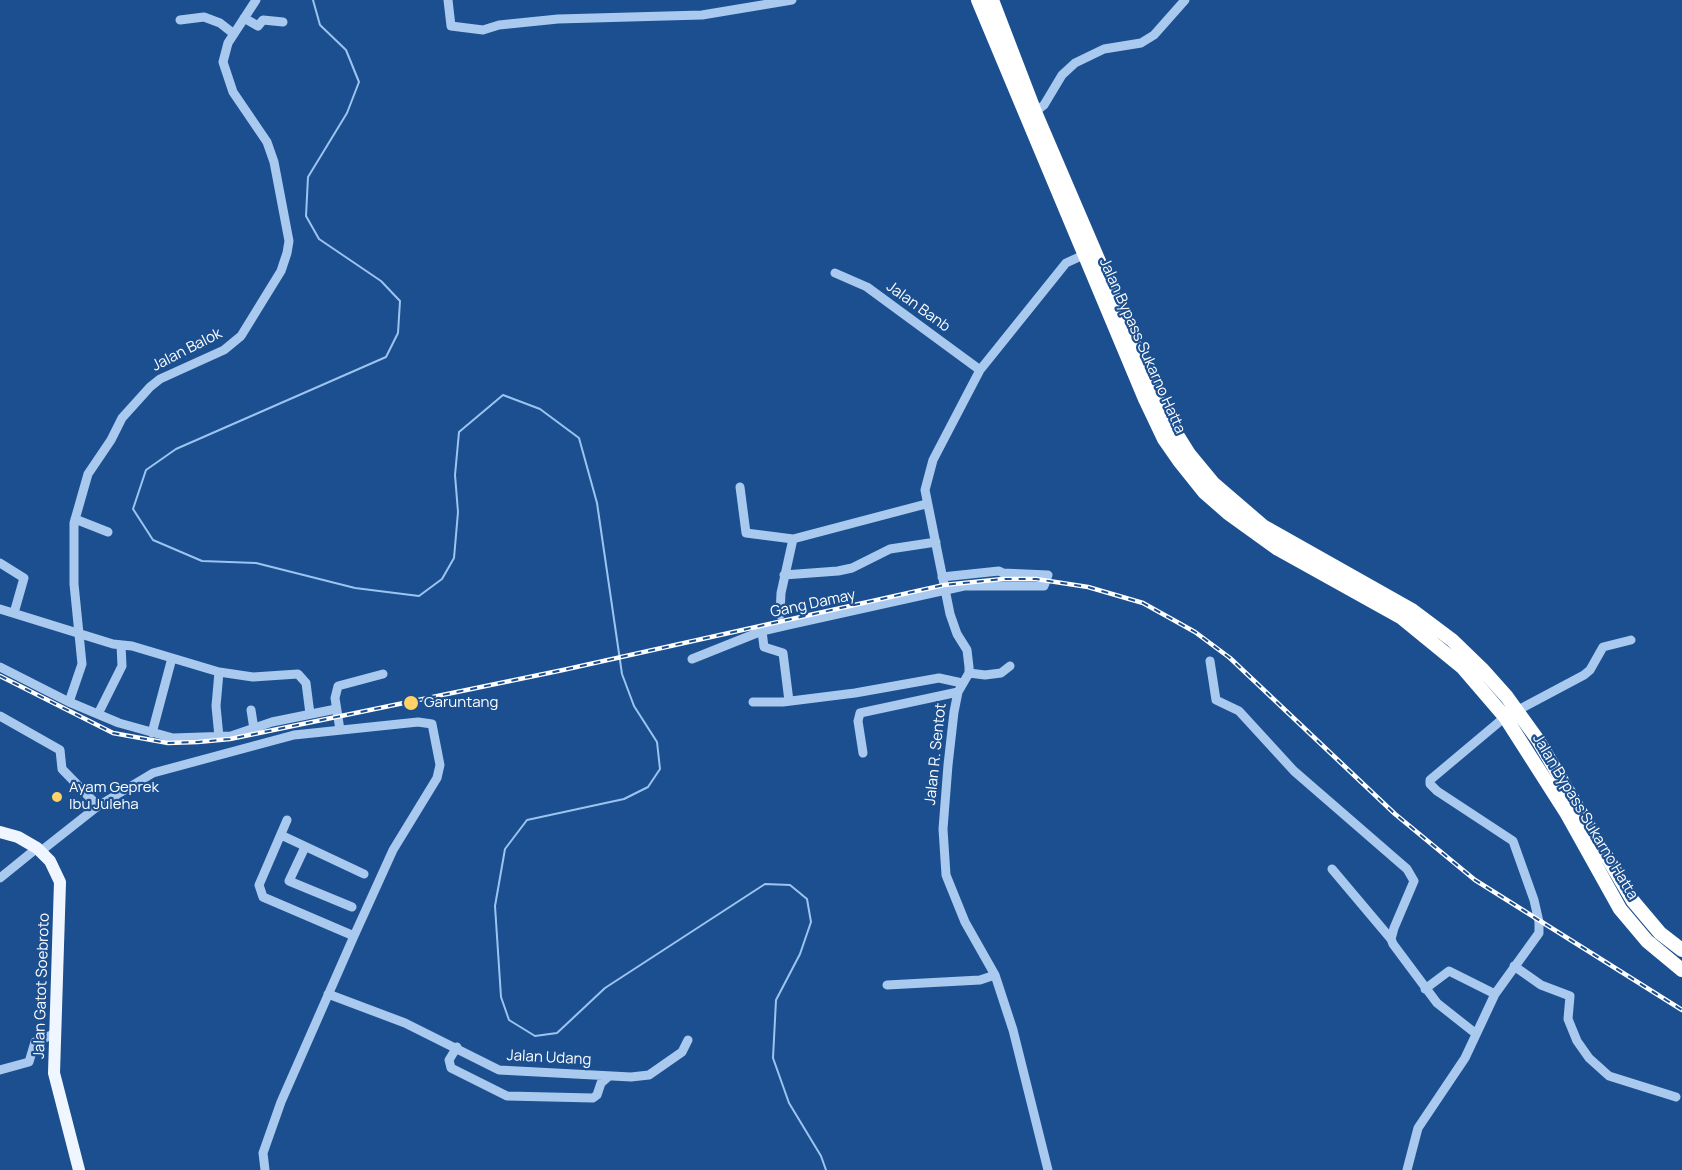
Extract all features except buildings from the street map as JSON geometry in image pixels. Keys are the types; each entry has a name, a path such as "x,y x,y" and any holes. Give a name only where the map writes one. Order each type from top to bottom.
{"highway":[{"name":"Jalan Bypass Sukarno Hatta","path":"978,0 1089,252"},
{"name":"Jalan Bypass Sukarno Hatta","path":"992,0 1164,439 1204,492 1228,513 1278,549 1402,618 1462,667 1511,713 1538,740 1633,901 1660,933 1682,950"},
{"name":"Jalan Bypass Sukarno Hatta","path":"1511,713 1620,909 1647,941 1682,970"}],"main road":[{"path":"0,832 18,837 39,849"},
{"name":"Jalan Gatot Soebroto","path":"39,849 50,861 60,882 61,914 54,1073 80,1170"}],"street":[{"name":"Jalan Balok","path":"69,702 81,669 81,634 74,584 75,519 88,474 132,405 160,379 224,350 234,342 251,320 281,271 287,254 289,241 274,162 267,142 233,92 223,62 225,50 256,0"},
{"path":"448,0 451,26 483,30 499,25 558,19 702,15 792,0"},
{"path":"1035,112 1044,105 1062,75 1075,63 1104,49 1141,43 1154,35 1185,0"},
{"path":"180,20 204,17 220,23 234,34"},
{"path":"244,18 258,26 263,20 283,22"},
{"path":"1010,666 1001,673 986,675 969,673 967,650 957,634 945,590 925,490 933,460 980,370 1066,263 1089,252"},
{"name":"Jalan Banb","path":"835,273 867,287 980,370"},
{"path":"740,487 746,533 792,539 926,504"},
{"path":"75,519 108,532"},
{"path":"780,615 784,575 792,539"},
{"path":"784,575 838,572 860,565 890,549 936,542"},
{"path":"0,563 24,578 14,613"},
{"name":"Gang Damay","path":"692,659 762,631 945,590 964,586 1039,586 1047,582 1046,574 999,571 942,577"},
{"path":"0,609 219,672 256,676 298,674 304,678 310,714"},
{"path":"762,631 764,647 783,653 789,701"},
{"path":"1407,1170 1418,1128 1461,1064 1495,994 1539,933 1539,922 1513,841 1479,822 1430,784 1436,774 1511,713 1584,675 1590,670 1603,647 1631,640"},
{"path":"98,714 122,666 121,645"},
{"path":"152,733 172,658"},
{"path":"1210,661 1216,700 1239,711 1294,771 1407,869 1414,881 1391,939"},
{"path":"0,667 98,714 173,738 219,737 254,729 272,722 336,709"},
{"path":"219,672 216,706 219,737"},
{"name":"Jalan R. Sentot","path":"969,673 960,687 951,733 943,829 946,875 965,922 995,975 1014,1030 1048,1170"},
{"path":"340,730 335,692 339,686 383,674"},
{"path":"753,702 789,701 939,678 960,687"},
{"path":"863,753 858,721 860,713 960,687"},
{"path":"250,710 254,729"},
{"path":"0,716 60,750 62,769 98,806"},
{"path":"0,878 98,806 153,773 294,735 430,723 435,729 440,765 437,777 393,850 328,994 281,1102 263,1153 265,1170"},
{"path":"287,820 259,885 263,897 354,936"},
{"path":"281,836 364,874"},
{"path":"305,847 289,881 352,907"},
{"path":"1332,870 1391,939 1425,989 1452,1017 1475,1033"},
{"path":"1514,966 1541,985 1570,996 1568,1019 1576,1041 1589,1058 1609,1076 1676,1097"},
{"path":"1425,989 1449,971 1495,994"},
{"path":"887,985 980,980 995,975"},
{"name":"Jalan Udang","path":"328,994 405,1023 499,1070 609,1076 649,1075 682,1052 688,1040"},
{"path":"0,1070 29,1062 36,1042 54,1034"},
{"name":"Jalan Udang","path":"457,1047 449,1060 450,1068 507,1096 593,1098 597,1095 601,1083 609,1076"}],"waterway":[{"path":"313,0 320,25 346,50 359,82 347,113 308,177 306,216 319,239 381,281 400,301 398,333 386,357 176,449 146,470 133,509 153,540 202,561 256,563 355,588 419,596 442,579 454,558 458,512 455,475 459,432 503,395 540,409 579,438 597,503 622,674 634,706 657,742 660,769 648,787 624,799 527,820 505,849 495,906 501,997 509,1020 535,1036 557,1033 605,988 765,884 790,885 807,899 811,922 800,954 776,1000 773,1058 789,1103 821,1156 826,1170"}],"railway":[{"path":"0,676 113,733 168,743 198,742 230,739 563,670 944,585 1003,579 1036,579 1088,587 1143,603 1195,632 1230,658 1395,814 1475,880 1682,1010"}],"place":[{"name":"Garuntang","path":"411,703"},
{"name":"Ayam Geprek Ibu Juleha","path":"57,797"}]}
